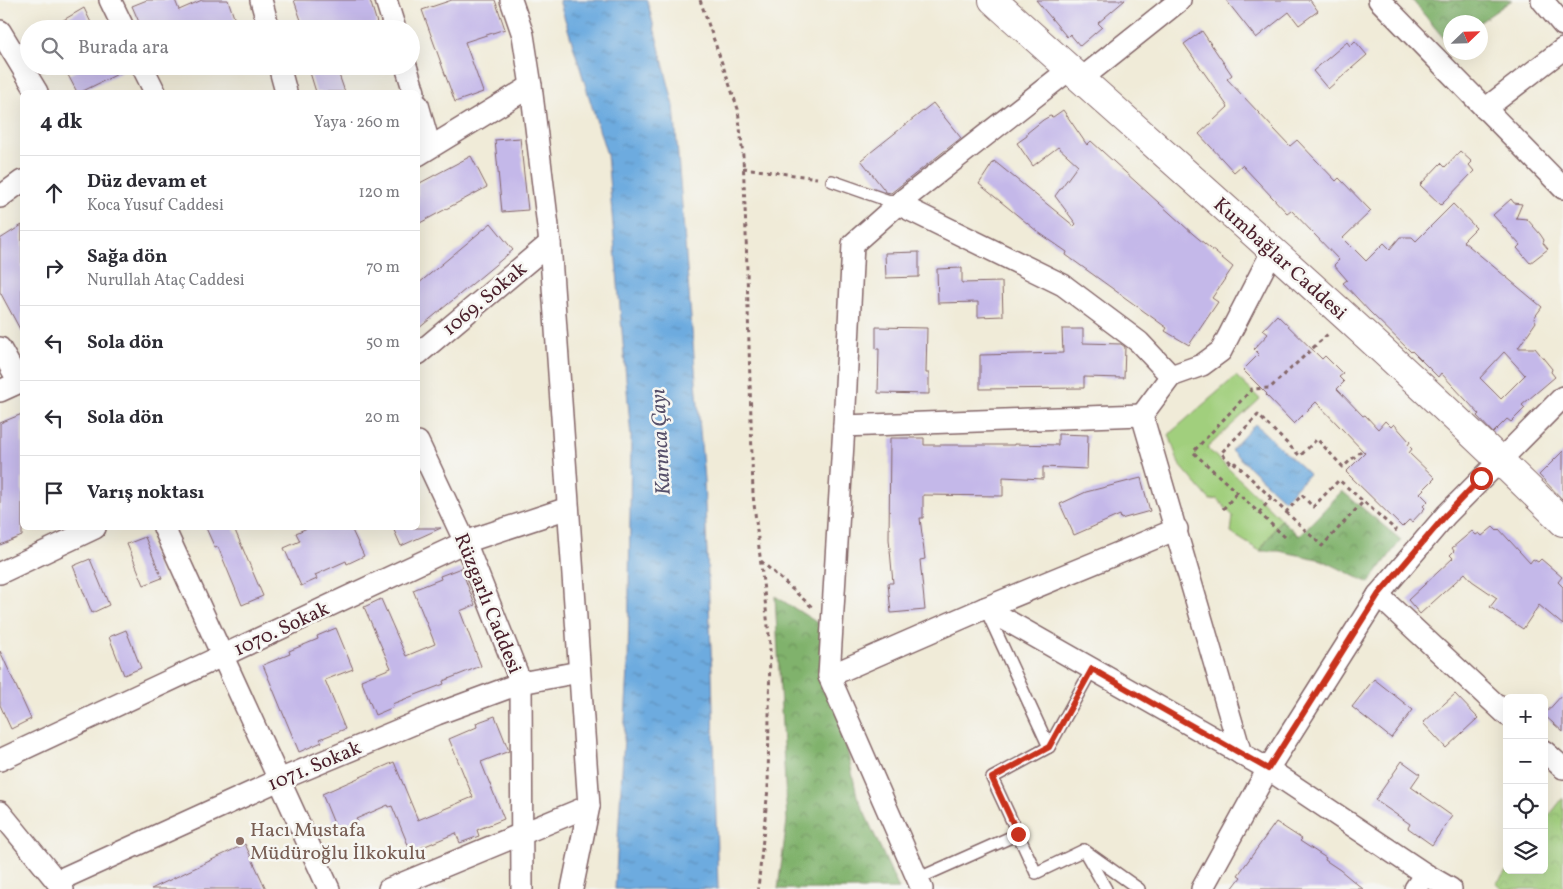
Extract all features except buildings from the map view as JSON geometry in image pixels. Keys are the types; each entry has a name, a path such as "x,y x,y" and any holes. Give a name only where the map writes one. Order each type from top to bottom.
{"main road":[{"name":"Kumbağlar Caddesi","path":"993,0 1273,250 1500,460 1563,522"}],"street":[{"path":"110,0 120,20"},
{"path":"261,0 267,20"},
{"path":"386,0 392,20"},
{"path":"511,0 523,35 550,243 589,806 572,889"},
{"path":"919,884 829,676 853,244 898,204 1075,74 1180,0"},
{"path":"1379,0 1563,188"},
{"path":"1542,0 1563,25"},
{"path":"0,31 20,64"},
{"path":"1485,109 1563,49"},
{"path":"27,75 36,90"},
{"path":"146,75 154,90"},
{"path":"281,75 285,90"},
{"path":"409,75 413,90"},
{"path":"420,120 424,151 531,86"},
{"path":"0,197 20,182"},
{"path":"898,204 1063,285 1139,342 1171,376"},
{"name":"1069. Sokak","path":"420,352 550,243"},
{"path":"1142,415 1171,376 1202,365 1221,350 1273,250"},
{"path":"0,348 20,380"},
{"path":"0,391 20,382"},
{"path":"1202,889 1268,769 1378,595 1446,515 1563,397"},
{"path":"844,426 1142,415"},
{"path":"1142,415 1177,529 1241,754"},
{"name":"Rüzgarlı Caddesi","path":"420,446 465,542 522,683 522,889"},
{"name":"1070. Sokak","path":"0,760 465,542 568,508"},
{"path":"829,676 985,608 1177,529"},
{"path":"0,573 91,530"},
{"path":"165,530 329,889"},
{"path":"1378,595 1503,711"},
{"path":"985,608 1268,769 1420,882 1450,889"},
{"name":"1071. Sokak","path":"60,885 279,780 437,714 522,683 579,672"},
{"path":"1548,755 1563,768"},
{"path":"389,889 589,806"},
{"path":"0,812 60,885"}],"lane":[{"path":"832,180 898,204"},
{"path":"985,608 1049,747"},
{"path":"1084,850 1036,873 992,778 1049,747 1092,669"},
{"path":"919,884 1018,834"},
{"path":"1084,850 1106,889"},
{"path":"1084,850 1139,889"}],"path":[{"path":"700,0 738,109 743,168 753,495 770,644 768,788 758,889"},
{"path":"743,168 832,180"},
{"path":"1285,537 1193,452 1252,389 1270,388 1345,316"},
{"path":"1362,451 1343,467 1317,439 1300,456 1258,415 1221,453 1233,465 1235,463 1322,546 1363,502"},
{"path":"1286,512 1302,495 1314,507 1338,480 1398,531"},
{"path":"1223,509 1238,493"},
{"path":"1259,513 1272,498"},
{"path":"760,561 832,624"}],"green space":[{"path":"1412,0 1512,0 1488,16 1443,15 1443,37"},
{"path":"1236,376 1260,399 1207,448 1281,519 1260,551 1231,533 1233,516 1217,499 1210,500 1179,464 1169,434"},
{"path":"1342,491 1401,540 1369,583 1322,560 1279,551 1260,551 1281,519 1299,536"},
{"path":"775,596 821,625 857,796 899,889 778,889 787,821"},
{"path":"1563,798 1563,889 1502,889 1496,884 1504,874 1548,874 1548,817"}],"water":[{"name":"Karınca Çayı","path":"559,0 647,0 674,106 704,480 718,889 615,889 628,670 631,437 607,155"},
{"path":"1255,424 1309,474 1284,500 1231,450"}],"place":[{"name":"Hacı Mustafa Müdüroğlu İlkokulu","path":"240,841"}],"route":[{"path":"1018,834 992,778 1049,747 1092,669 1268,769 1378,595 1446,515 1481,478"}]}
